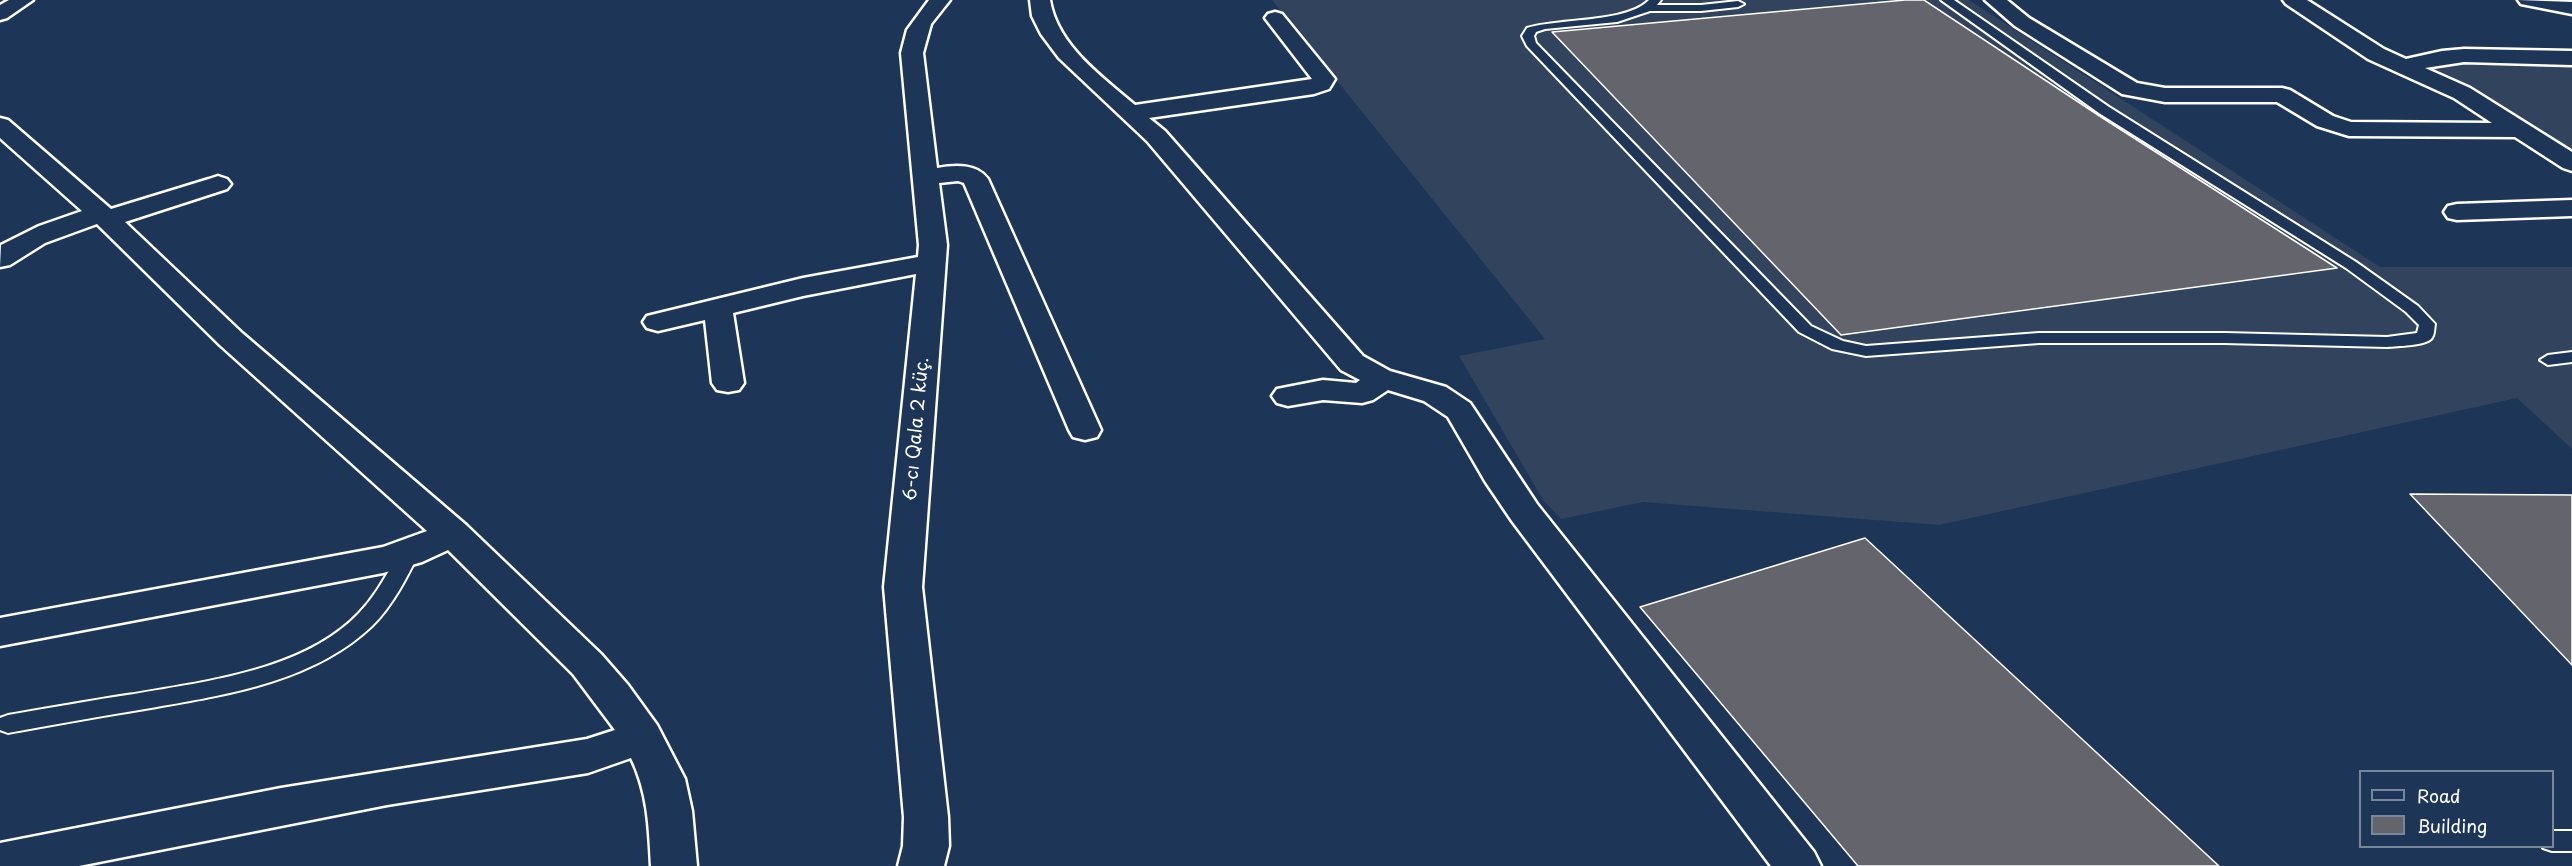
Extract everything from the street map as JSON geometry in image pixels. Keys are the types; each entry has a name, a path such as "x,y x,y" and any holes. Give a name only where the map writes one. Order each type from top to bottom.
{"street":[{"path":"0,14 23,0"},
{"name":"6-cı Qala 2 küç.","path":"921,866 926,846 926,818 903,587 933,245 913,45 919,25 940,0"},
{"path":"1055,0 1040,0 1043,22 1058,44 1104,91 1132,113 1202,189 1352,363 1382,380 1445,398 1461,412 1519,505 1617,635 1798,866"},
{"path":"1995,0 2022,22 2130,89 2165,94 2282,95 2325,121 2349,129 2522,130"},
{"path":"2293,0 2368,49 2462,93 2572,163"},
{"path":"2528,0 2572,8"},
{"path":"1132,113 1314,87 1321,84 1324,79 1275,18"},
{"path":"2406,67 2420,60 2450,56 2572,58"},
{"path":"0,125 104,217 231,339 453,534 536,611 587,664 614,696 642,738 663,779 670,811 674,866"},
{"path":"926,177 960,174 970,175 975,179 1085,430"},
{"path":"0,259 12,249 31,239 218,184"},
{"path":"2457,212 2572,208"},
{"path":"658,322 849,277 932,263"},
{"path":"718,308 728,383"},
{"path":"1288,396 1323,390 1362,393 1382,380"},
{"path":"0,632 409,553 453,534"},
{"path":"0,863 281,806 588,756 642,738"}],"lane":[{"path":"1738,4 1701,8 1651,4 1625,17 1540,26 1531,30 1528,36 1531,44 1805,329 1825,340 1852,349 1882,351 2039,338 2224,338 2387,342 2425,336 2427,324 2412,309 2352,265 2104,110 1947,0"},
{"path":"2548,360 2572,357"},
{"path":"8,724 235,684 295,665 321,652 374,613 400,575 409,553"},
{"path":"2554,841 2572,841"}],"shaded area":[{"path":"1272,0 1969,0 2380,267 2572,267 2572,449 2517,398 1939,525 1643,502 1561,519 1543,500 1459,356 1545,339"},
{"path":"2444,62 2572,64 2572,158 2428,66"}],"building":[{"path":"1924,0 2337,268 1841,335 1552,32"},
{"path":"2410,494 2572,495 2572,665"},
{"path":"1865,538 2219,866 1858,866 1640,607"}]}
